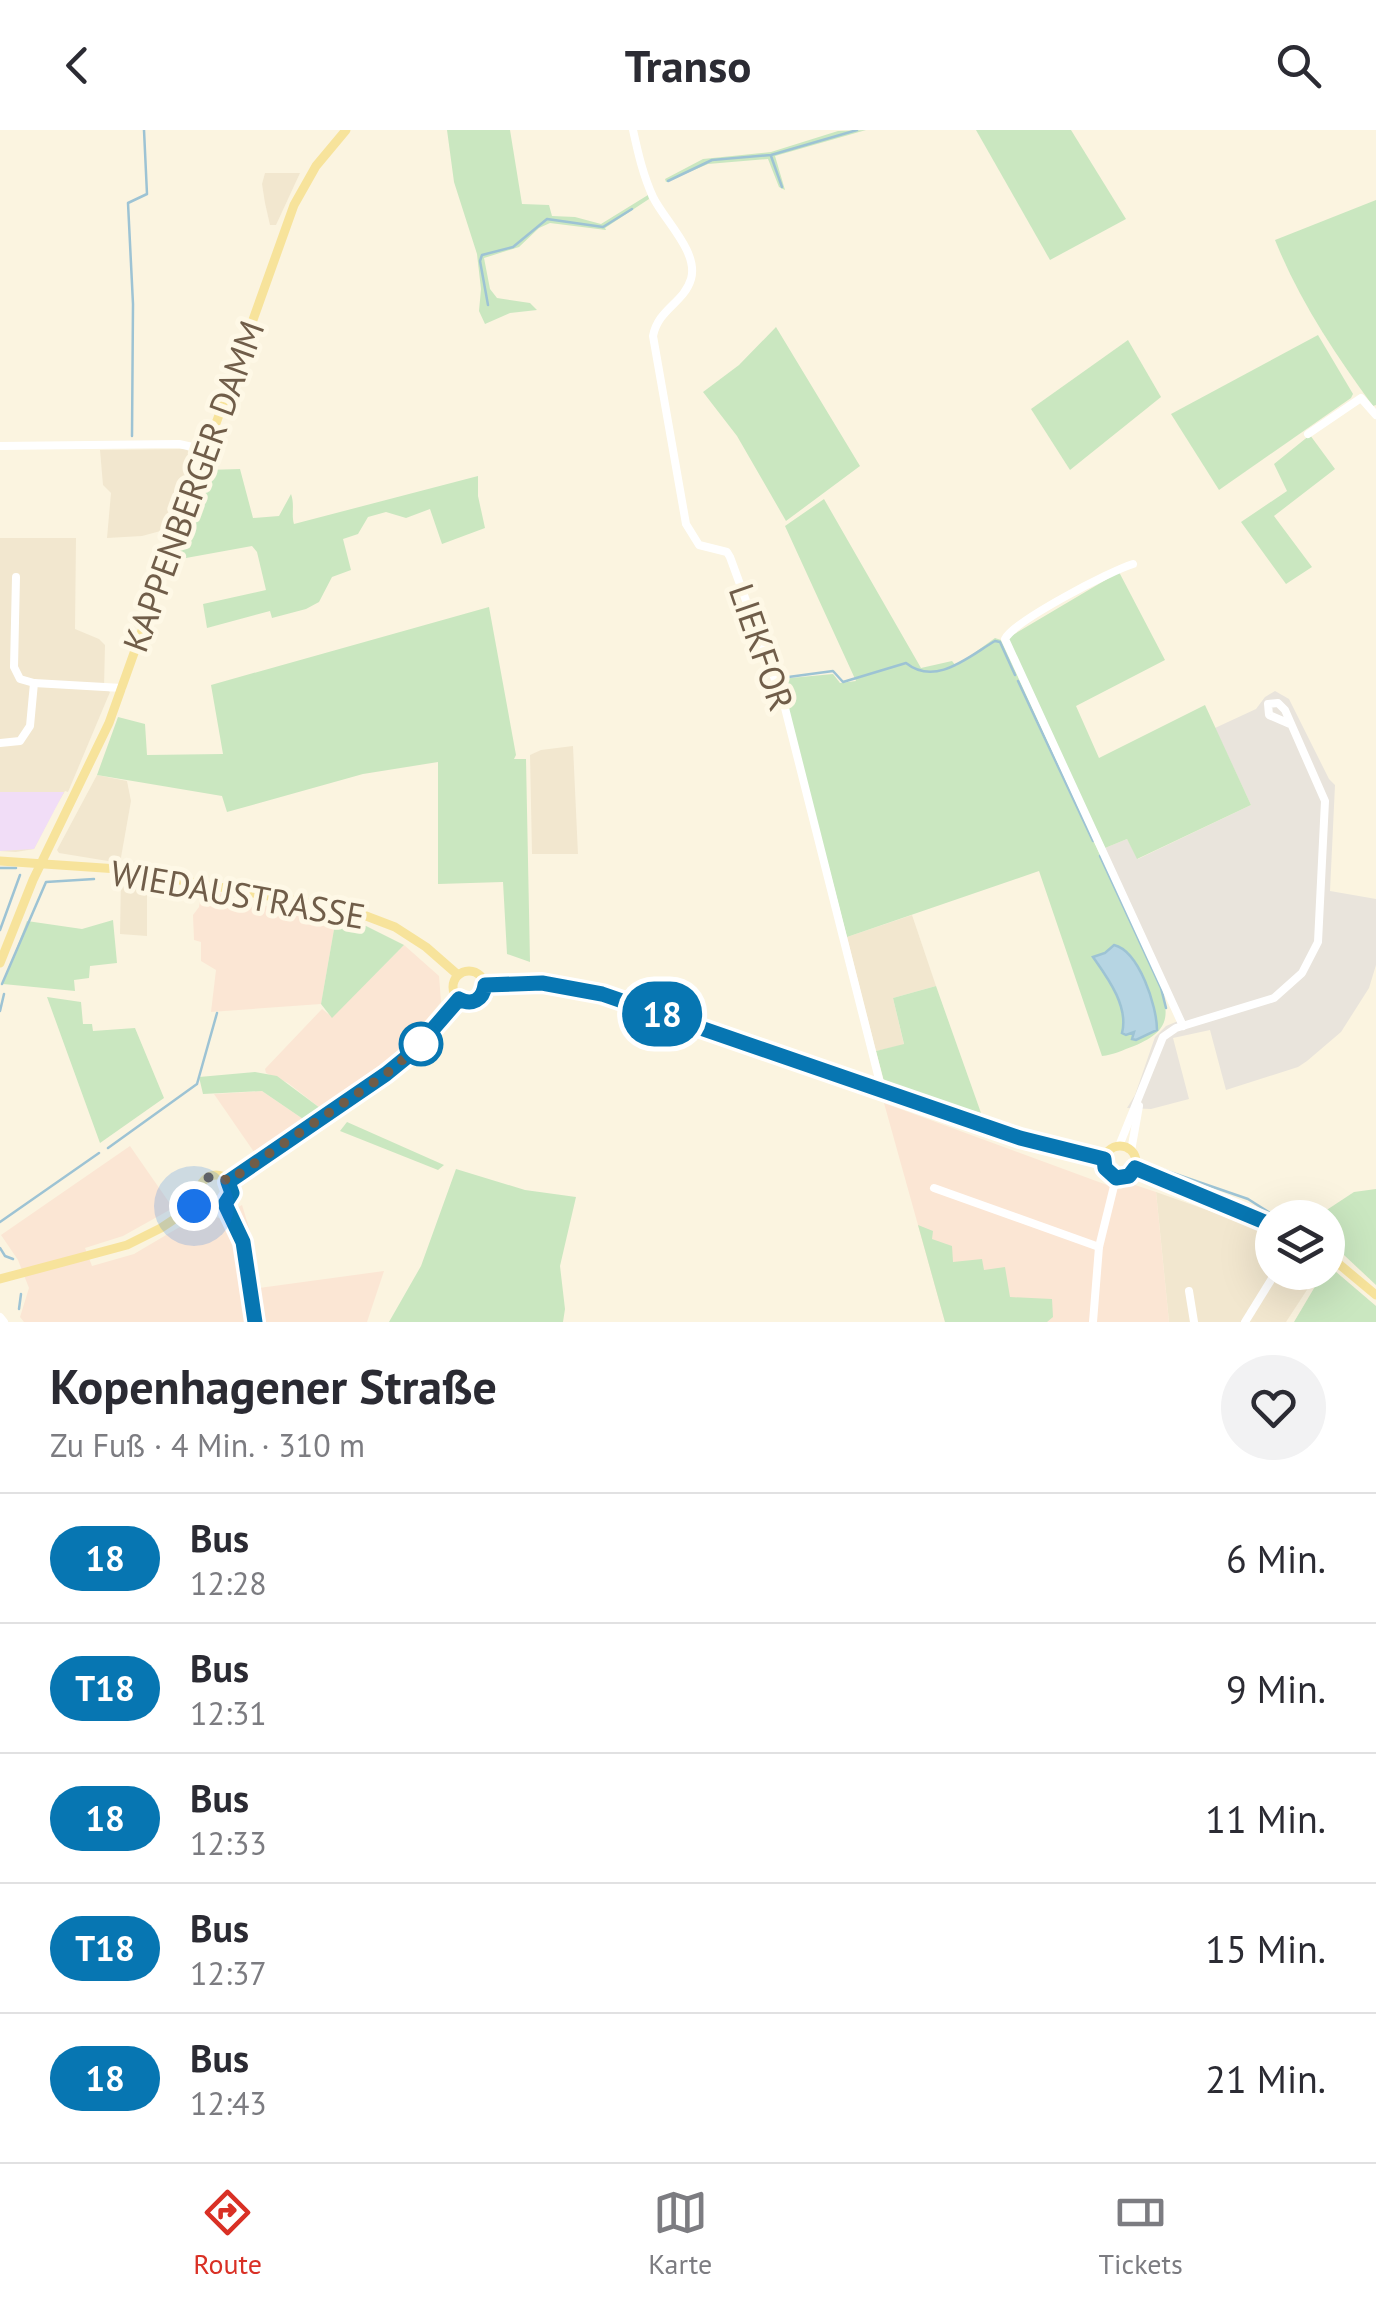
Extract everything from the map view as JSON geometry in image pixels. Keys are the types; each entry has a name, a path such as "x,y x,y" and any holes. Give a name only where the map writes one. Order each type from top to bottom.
{"main road":[{"name":"KAPPENBERGER DAMM","path":"40,864 94,757 122,688 294,205 309,176 346,130"},
{"name":"WIEDAUSTRASSE","path":"0,861 118,869 353,911 396,927 458,975"},
{"path":"0,963 40,864"},
{"path":"465,971 475,972 485,985 477,1000 468,1002 459,999 453,985 465,971"},
{"path":"485,985 542,983 602,994 1052,1149 1104,1159"},
{"path":"228,1182 386,1074 413,1052 459,999"},
{"path":"1119,1146 1132,1151 1135,1168 1129,1176 1116,1178 1105,1168 1104,1159 1119,1146"},
{"path":"1135,1168 1255,1218"},
{"path":"218,1176 228,1182 232,1193 225,1204 215,1207 202,1200 201,1184 208,1177 218,1176"},
{"path":"0,1280 127,1245 202,1200"},
{"path":"1345,1269 1376,1295"}],"street":[{"name":"LIEKFOR","path":"633,130 652,195 691,260 692,276 686,290 660,315 653,336 686,524 699,545 730,556 776,680 882,1091"},
{"path":"1308,434 1361,398 1376,415"},
{"path":"0,446 178,444 206,450"},
{"path":"1133,564 1068,595 1015,627 1005,639 1183,1026"},
{"path":"16,577 14,667 20,679 122,688"},
{"path":"0,743 20,741 28,732 34,683"},
{"path":"1119,1146 1158,1045 1171,1030 1274,998 1302,973 1318,942 1326,814 1321,789 1290,724"},
{"path":"1132,1151 1138,1104"},
{"path":"1094,1322 1099,1247 1116,1178"},
{"path":"934,1188 1099,1247"},
{"path":"225,1204 243,1242 255,1322"},
{"path":"1245,1322 1265,1290"},
{"path":"1189,1291 1194,1322"}],"shaded area":[{"path":"265,173 300,173 276,225 270,225 265,203"},
{"path":"185,449 192,453 193,461 168,529 142,536 107,538 111,493 103,485 100,450"},
{"path":"0,538 76,538 75,629 105,645 104,688 110,692 68,792 65,791 34,849 16,852 0,851"},
{"path":"1275,691 1289,699 1335,785 1330,891 1376,899 1376,965 1369,988 1341,1032 1307,1061 1226,1090 1210,1030 1173,1038 1189,1099 1151,1109 1127,1108 1155,1037 1166,1026 1183,1019 1105,848 1127,839 1138,859 1251,805 1215,728 1256,709"},
{"path":"573,746 578,854 532,854 530,755"},
{"path":"97,775 127,781 131,801 120,863 57,850"},
{"path":"0,792 64,792 34,849 0,851"},
{"path":"121,876 147,881 147,936 120,934"},
{"path":"202,890 336,918 321,1004 211,1012 216,970 201,961 201,942 194,940 193,915"},
{"path":"912,915 936,986 893,998 904,1045 876,1051 847,937"},
{"path":"404,945 439,976 441,1002 401,1050 320,1108 288,1083 266,1073 265,1069 322,1009 332,1017"},
{"path":"262,1091 303,1119 254,1152 214,1094"},
{"path":"884,1103 1107,1185 1121,1189 1132,1184 1156,1192 1169,1322 945,1322"},
{"path":"130,1146 173,1208 123,1236 85,1248 92,1266 134,1254 200,1215 219,1218 242,1205 254,1244 259,1288 384,1271 367,1322 24,1322 20,1317 29,1288 18,1260 1,1235"},
{"path":"1156,1192 1255,1227 1255,1290 1307,1290 1286,1322 1169,1322"}],"green space":[{"path":"447,130 510,130 522,204 549,205 552,216 601,224 648,195 649,199 606,230 550,223 519,247 484,258 490,289 497,298 530,303 537,310 510,313 485,324 479,311 477,254 454,182"},
{"path":"866,130 775,156 785,190 779,187 768,159 708,164 666,182 665,179 703,159 771,152 838,131"},
{"path":"976,130 1071,130 1126,219 1050,260"},
{"path":"1376,200 1373,406 1319,326 1275,240"},
{"path":"776,327 860,466 786,521 737,436 703,392 739,365"},
{"path":"1318,335 1353,394 1351,398 1219,490 1171,414"},
{"path":"1128,340 1161,397 1070,470 1031,409"},
{"path":"1310,435 1335,469 1274,516 1312,567 1286,584 1241,522 1287,491 1274,464"},
{"path":"240,469 253,518 279,516 291,494 294,524 478,476 485,528 442,544 430,509 406,518 386,512 368,517 358,534 343,539 351,570 332,577 319,602 272,618 270,611 207,628 203,604 266,590 252,546 175,560 207,470"},
{"path":"824,499 921,668 952,661 956,666 995,638 1001,640 1158,980 1166,1013 1161,1028 1146,1040 1102,1056 1039,871 847,937 780,679 833,674 840,683 856,681 785,526"},
{"path":"1119,572 1165,660 1076,706 1099,758 1205,705 1251,805 1137,859 1127,839 1105,848 1006,639"},
{"path":"489,607 514,759 526,759 530,962 507,954 503,882 438,884 438,762 363,774 227,812 222,796 97,775 118,717 145,724 147,755 223,754 211,685"},
{"path":"336,918 366,926 404,945 332,1018 321,1004"},
{"path":"113,920 117,963 90,966 89,978 74,980 75,991 3,984 27,921 82,929"},
{"path":"936,986 981,1113 885,1085 876,1051 904,1044 893,998"},
{"path":"47,997 81,1002 83,1024 92,1024 93,1031 135,1028 164,1098 100,1143"},
{"path":"255,1072 277,1076 320,1108 303,1119 262,1091 203,1094 199,1077"},
{"path":"347,1122 444,1165 438,1170 340,1131"},
{"path":"456,1169 525,1190 576,1197 560,1266 563,1322 389,1322 421,1266"},
{"path":"1376,1189 1376,1285 1345,1256 1345,1200 1342,1200 1354,1192"},
{"path":"918,1225 933,1231 932,1239 952,1246 953,1262 982,1259 984,1270 1005,1267 1010,1297 1052,1299 1053,1317 1047,1322 945,1322"},
{"path":"1345,1280 1376,1306 1376,1322 1294,1322 1313,1290 1345,1290"}],"water":[{"path":"1114,945 1123,949 1139,968 1154,1007 1157,1030 1136,1040 1132,1039 1134,1032 1122,1033 1120,1002 1093,957"}],"waterway":[{"path":"132,436 133,304 128,203 147,194 144,130"},
{"path":"668,181 712,160 771,155 857,130"},
{"path":"771,156 782,187"},
{"path":"488,305 482,255 513,247 547,219 603,227 632,209"},
{"path":"781,678 833,671 843,682 906,663 917,670 940,671 995,641 1000,642 1015,675"},
{"path":"1018,681 1093,841"},
{"path":"1100,856 1161,988 1166,1008"},
{"path":"0,868 16,868"},
{"path":"0,930 20,875"},
{"path":"2,984 46,882 94,879"},
{"path":"0,1011 4,994"},
{"path":"108,1148 197,1084 217,1013"},
{"path":"0,1222 99,1153"},
{"path":"1161,1169 1255,1203"},
{"path":"0,1248 13,1259"},
{"path":"19,1309 21,1294"}],"bus line":[{"name":"18","path":"255,1322 243,1242 225,1204 232,1193 228,1182 386,1074 413,1052 459,999 477,1000 485,985 542,983 602,994 1052,1149 1104,1159 1105,1168 1116,1178 1129,1176 1135,1168 1255,1217"}],"route":[{"path":"194,1206 202,1200 201,1184 208,1177 218,1176 228,1182 386,1074 421,1044"}]}
